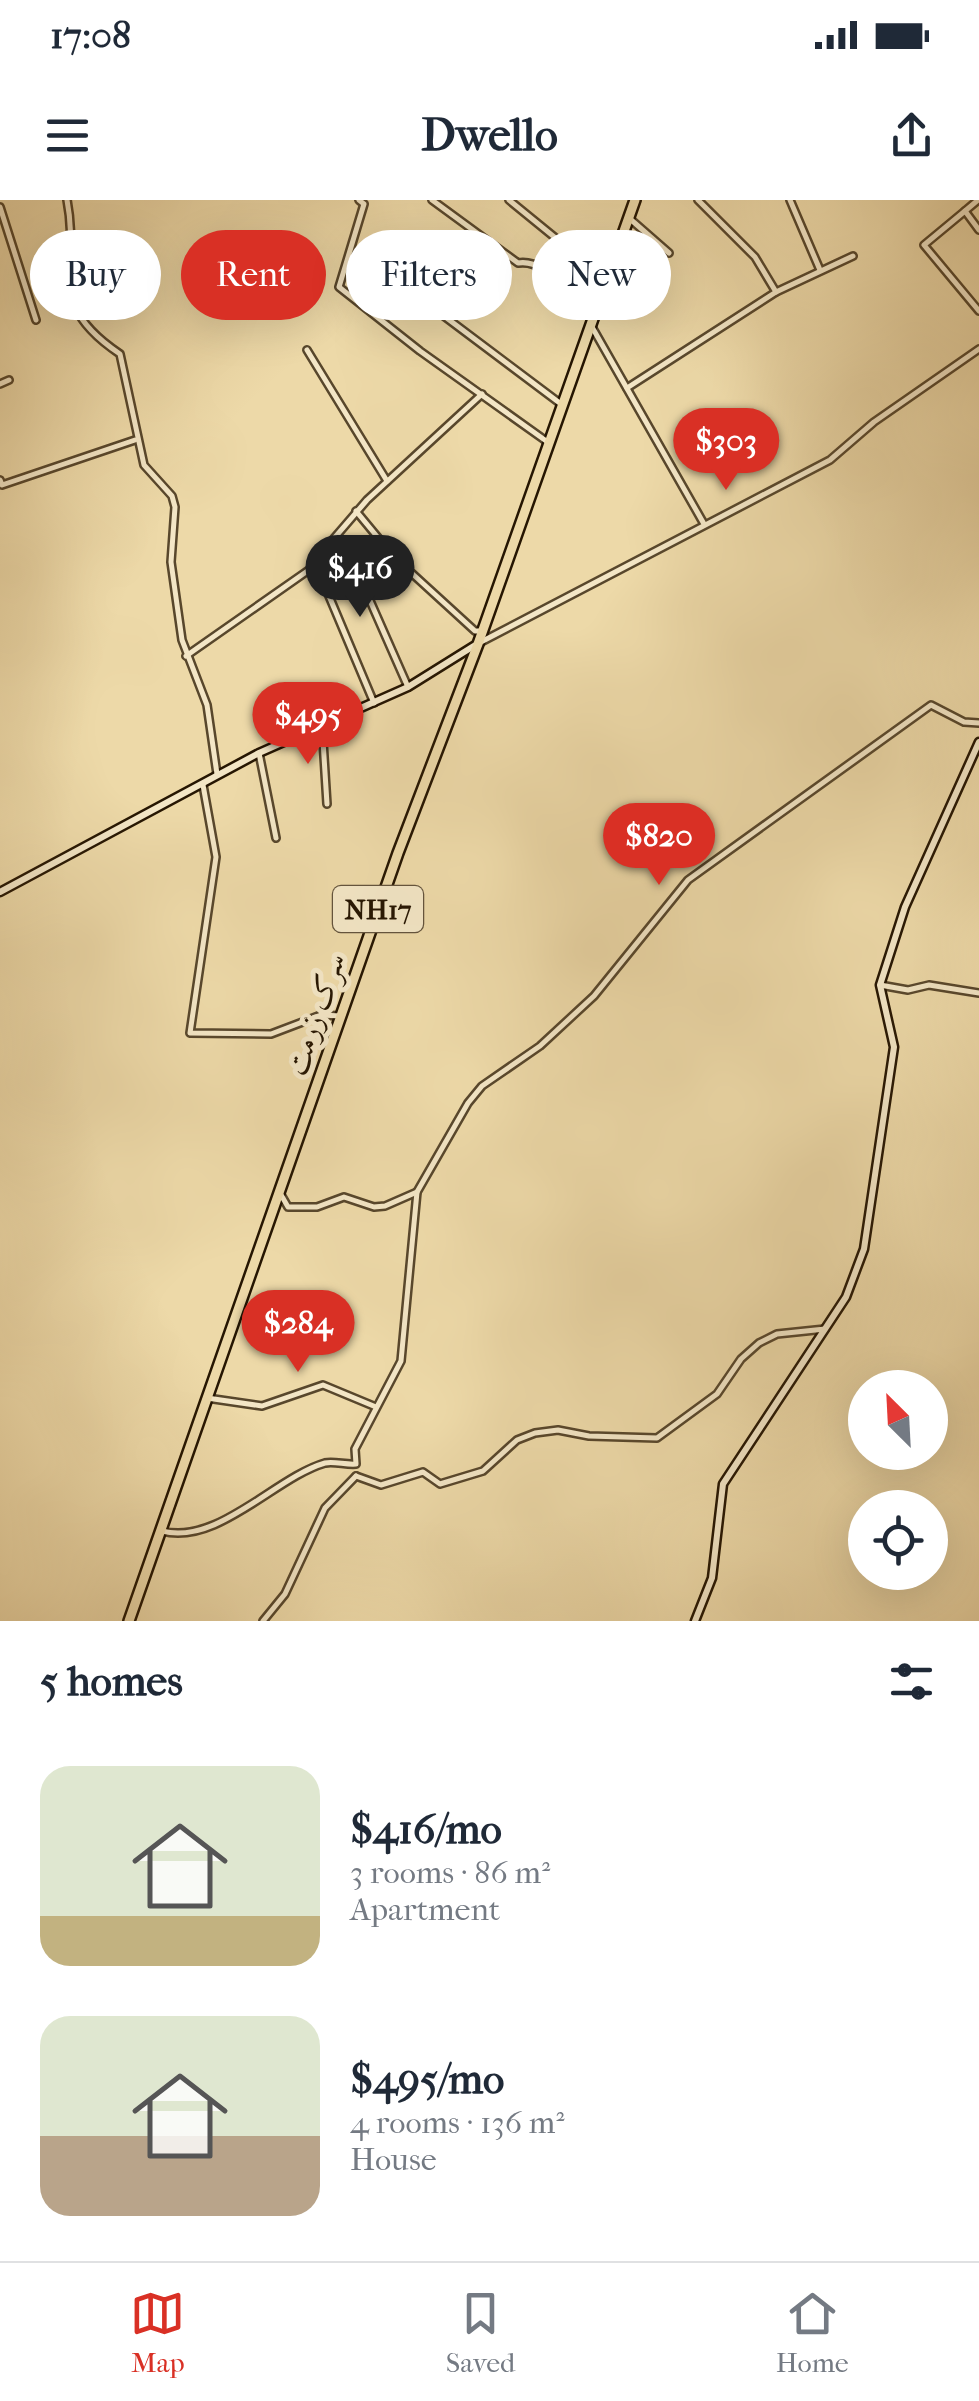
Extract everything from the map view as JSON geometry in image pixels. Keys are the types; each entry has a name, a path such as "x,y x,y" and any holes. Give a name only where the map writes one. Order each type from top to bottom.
{"highway":[{"name":"سرک زرمت","path":"129,1621 591,320"}],"street":[{"path":"66,200 67,269 76,313 90,334 120,354 144,464 172,496 175,507 171,562 186,656 207,704 218,777"},
{"path":"359,200 364,204 340,287 420,352 549,443"},
{"path":"432,200 518,264 532,263"},
{"path":"508,200 545,230"},
{"path":"622,200 650,230"},
{"path":"698,200 755,257 776,292"},
{"path":"790,200 820,270"},
{"path":"978,200 924,245 979,312"},
{"path":"0,207 30,301"},
{"path":"964,211 979,230"},
{"path":"627,388 776,292 853,256"},
{"path":"449,320 563,404"},
{"path":"589,326 704,524"},
{"path":"0,892 259,754 408,686 478,644 830,460 874,422 979,349"},
{"path":"307,350 387,482"},
{"path":"0,384 10,380"},
{"path":"186,656 316,566 324,550 356,512 482,394"},
{"path":"0,480 2,485 136,439"},
{"path":"356,512 394,557 475,630 482,630"},
{"path":"336,540 360,578 408,686"},
{"path":"316,566 374,703"},
{"path":"356,1476 355,1449 400,1361 416,1196 482,1086 540,1046 594,996 688,880 932,705 964,722 979,723"},
{"path":"321,723 327,804"},
{"path":"695,1621 712,1578 723,1484 846,1297 864,1249 864,1228 878,1174 894,1047 880,986 905,907 979,742"},
{"path":"259,754 276,838"},
{"path":"203,785 216,857 190,1032 271,1034 321,1015 341,1016"},
{"path":"880,986 908,990 929,984 979,993"},
{"path":"280,1193 288,1207 317,1207 344,1197 374,1207 416,1196"},
{"path":"356,1476 381,1485 423,1472 440,1484 483,1471 517,1440 558,1430 589,1436 656,1438 717,1394 741,1359 759,1342 776,1334 825,1329"},
{"path":"206,1398 262,1406 323,1385 376,1407"},
{"path":"161,1530 187,1532 246,1510 284,1483 328,1462 353,1465"},
{"path":"262,1621 285,1594 324,1508 356,1476"}]}
